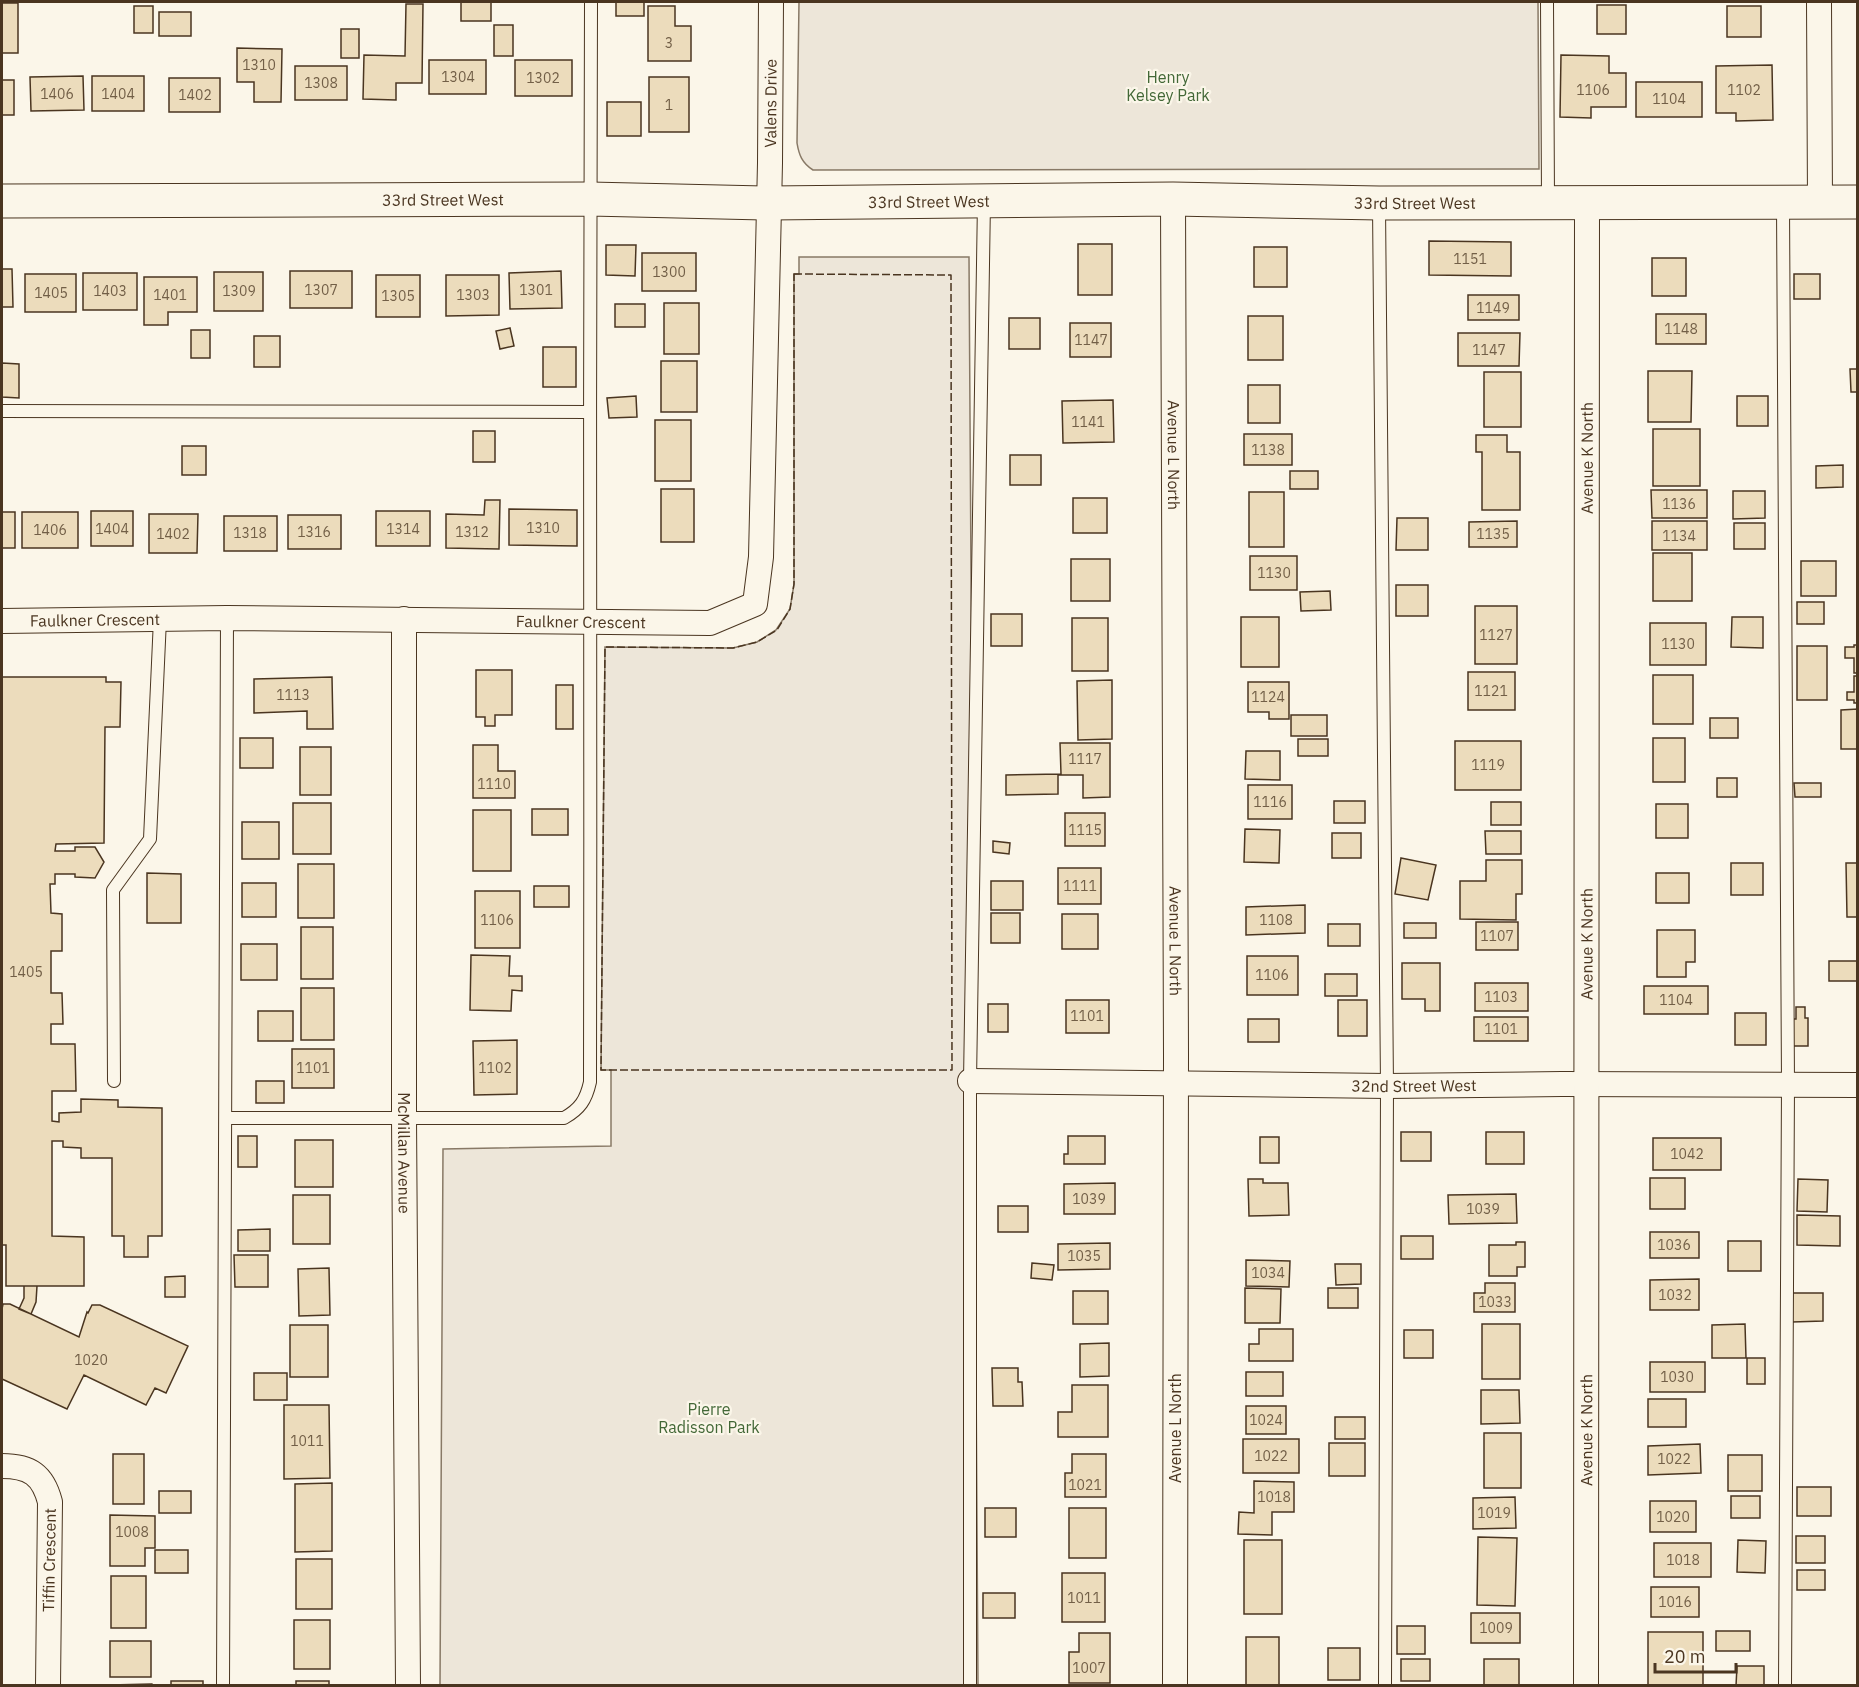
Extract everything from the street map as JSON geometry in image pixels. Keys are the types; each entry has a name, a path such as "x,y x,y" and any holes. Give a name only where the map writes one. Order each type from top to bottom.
{"main road":[{"name":"33rd Street West","path":"2,201 590,200 769,203 1173,199 1379,203 1857,202"}],"street":[{"name":"Valens Drive","path":"769,203 771,2"},
{"path":"1819,2 1820,202"},
{"name":"Avenue L North","path":"1173,199 1176,1082 1175,1686"},
{"name":"Avenue K North","path":"1586,1686 1587,202"},
{"name":"Faulkner Crescent","path":"2,621 227,618 710,623 755,604 761,557 769,203"},
{"name":"McMillan Avenue","path":"404,619 404,1118 408,1686"},
{"name":"32nd Street West","path":"970,1081 1387,1086 1857,1084"},
{"name":"Tiffin Crescent","path":"2,1466 33,1472 46,1487 50,1502 48,1686"}],"lane":[{"path":"226,1118 564,1118 583,1104 588,1094 590,1082 591,2"},
{"path":"1547,2 1548,202"},
{"path":"970,1686 970,1081 984,200"},
{"path":"1784,202 1788,1084 1785,1686"},
{"path":"1379,203 1387,1086 1385,1686"},
{"path":"2,411 589,412"},
{"path":"223,1686 227,618"},
{"path":"114,1081 113,890 150,839 160,619"}],"green space":[{"name":"Henry Kelsey Park","path":"799,2 1538,2 1539,169 813,170 806,165 797,143"},
{"name":"Pierre Radisson Park","path":"799,257 969,257 978,1685 440,1686 443,1149 611,1146 611,1070 601,1070 605,647 733,648 757,642 776,630 790,609 794,584 794,274 799,274"}],"building":[{"path":"461,2 491,2 491,21 461,21"},
{"path":"616,2 644,2 644,16 616,16"},
{"path":"2,3 18,3 18,53 2,53"},
{"path":"406,4 423,4 422,83 396,83 396,100 363,99 364,55 405,56"},
{"path":"1597,5 1626,5 1626,34 1597,34"},
{"path":"134,6 153,6 153,33 134,33"},
{"path":"648,6 675,6 675,26 691,26 691,61 648,61"},
{"path":"1727,6 1761,6 1761,37 1727,37"},
{"path":"159,12 191,12 191,36 159,36"},
{"path":"494,25 513,25 513,56 494,56"},
{"path":"341,29 359,29 359,58 341,58"},
{"path":"237,48 282,49 281,102 254,102 254,82 237,82"},
{"path":"1561,55 1609,56 1609,73 1626,73 1626,107 1591,107 1591,118 1560,117"},
{"path":"429,60 486,60 486,94 429,94"},
{"path":"515,60 572,60 572,96 515,96"},
{"path":"1772,65 1773,120 1736,121 1736,113 1716,113 1716,66"},
{"path":"295,66 347,66 347,100 295,100"},
{"path":"83,76 84,110 31,111 30,77"},
{"path":"92,76 144,76 144,111 92,111"},
{"path":"649,77 689,77 689,132 649,132"},
{"path":"169,78 220,78 220,112 169,112"},
{"path":"2,80 14,80 14,115 2,115"},
{"path":"1636,82 1702,82 1702,117 1636,117"},
{"path":"607,102 641,102 641,136 607,136"},
{"path":"1429,241 1511,242 1511,276 1429,275"},
{"path":"1078,244 1112,244 1112,295 1078,295"},
{"path":"606,245 636,245 635,276 606,275"},
{"path":"1254,247 1287,247 1287,287 1254,287"},
{"path":"642,253 696,253 696,291 642,291"},
{"path":"1652,258 1686,258 1686,296 1652,296"},
{"path":"2,269 12,269 13,307 2,307"},
{"path":"290,271 352,271 352,308 290,308"},
{"path":"561,271 562,308 510,309 509,273"},
{"path":"214,272 263,272 263,311 214,311"},
{"path":"83,273 137,273 137,310 83,310"},
{"path":"25,274 76,274 76,312 25,312"},
{"path":"1794,274 1820,274 1820,299 1794,299"},
{"path":"376,275 420,275 420,317 376,317"},
{"path":"446,275 499,275 499,315 446,316"},
{"path":"144,277 197,277 197,312 168,312 168,325 144,325"},
{"path":"1468,295 1519,295 1519,320 1468,320"},
{"path":"664,303 699,303 699,354 664,354"},
{"path":"615,304 645,304 645,327 615,327"},
{"path":"1656,314 1706,314 1706,344 1656,344"},
{"path":"1248,316 1283,316 1283,360 1248,360"},
{"path":"1009,318 1040,318 1040,349 1009,349"},
{"path":"1070,323 1111,323 1111,357 1070,357"},
{"path":"510,328 514,346 500,349 496,331"},
{"path":"191,330 210,330 210,358 191,358"},
{"path":"1458,333 1520,333 1519,366 1458,366"},
{"path":"254,336 280,336 280,367 254,367"},
{"path":"543,347 576,347 576,387 543,387"},
{"path":"661,361 697,361 697,412 661,412"},
{"path":"2,363 19,364 19,398 2,397"},
{"path":"1850,369 1858,369 1858,392 1851,392"},
{"path":"1648,371 1692,371 1691,422 1648,422"},
{"path":"1484,372 1521,372 1521,427 1484,427"},
{"path":"1248,385 1280,385 1280,423 1248,423"},
{"path":"636,396 637,417 609,418 607,398"},
{"path":"1737,396 1768,396 1768,426 1737,426"},
{"path":"1113,400 1114,442 1063,443 1062,401"},
{"path":"655,420 691,420 691,481 655,481"},
{"path":"1653,429 1700,429 1700,486 1653,486"},
{"path":"473,431 495,431 495,462 473,462"},
{"path":"1244,434 1292,434 1292,465 1244,465"},
{"path":"1476,435 1507,435 1507,452 1520,452 1520,510 1482,510 1482,452 1476,452"},
{"path":"182,446 206,446 206,475 182,475"},
{"path":"1010,455 1041,455 1041,485 1010,485"},
{"path":"1843,465 1843,487 1816,488 1816,466"},
{"path":"1290,471 1318,471 1318,489 1290,489"},
{"path":"661,489 694,489 694,542 661,542"},
{"path":"1651,490 1707,490 1707,518 1652,518"},
{"path":"1733,491 1765,491 1765,518 1733,519"},
{"path":"1249,492 1284,492 1284,547 1249,547"},
{"path":"1073,498 1107,498 1107,533 1073,533"},
{"path":"485,500 500,500 499,549 446,548 446,514 484,515"},
{"path":"509,509 577,510 577,546 509,545"},
{"path":"91,511 133,511 133,546 91,546"},
{"path":"376,511 430,511 430,546 376,546"},
{"path":"2,512 15,512 15,548 2,548"},
{"path":"22,512 78,512 78,548 22,548"},
{"path":"149,514 198,514 197,553 149,553"},
{"path":"288,515 341,515 341,549 288,549"},
{"path":"224,516 277,516 277,551 224,551"},
{"path":"1397,518 1428,518 1428,550 1396,550"},
{"path":"1517,521 1517,547 1469,547 1469,522"},
{"path":"1652,521 1707,521 1707,550 1652,550"},
{"path":"1734,523 1765,523 1765,549 1734,549"},
{"path":"1653,553 1692,553 1692,601 1653,601"},
{"path":"1250,556 1297,556 1297,590 1250,590"},
{"path":"1071,559 1110,559 1110,601 1071,601"},
{"path":"1801,561 1836,561 1836,596 1801,596"},
{"path":"1396,585 1428,585 1428,616 1396,616"},
{"path":"1330,591 1331,610 1301,611 1300,592"},
{"path":"1797,602 1824,602 1824,624 1797,624"},
{"path":"1475,606 1517,606 1517,664 1475,664"},
{"path":"991,614 1022,614 1022,646 991,646"},
{"path":"1241,617 1279,617 1279,667 1241,667"},
{"path":"1732,617 1763,617 1763,648 1731,647"},
{"path":"1072,618 1108,618 1108,671 1072,671"},
{"path":"1650,623 1706,623 1706,665 1650,665"},
{"path":"1858,645 1858,673 1854,673 1854,658 1845,658 1845,647 1854,647"},
{"path":"1797,646 1827,646 1827,700 1797,700"},
{"path":"476,670 512,670 512,715 495,715 495,726 485,726 485,717 476,717"},
{"path":"1468,672 1515,672 1515,710 1468,710"},
{"path":"1653,675 1693,675 1693,724 1653,724"},
{"path":"1854,676 1858,676 1858,703 1854,703 1854,700 1847,700 1847,692 1854,692"},
{"path":"2,677 106,677 106,682 121,682 120,727 105,727 104,843 56,844 55,851 75,851 75,847 95,847 104,862 95,878 75,877 75,874 55,874 55,884 50,884 51,913 62,914 62,951 51,951 51,993 62,993 63,1024 51,1024 51,1044 75,1044 76,1091 52,1091 52,1121 59,1122 59,1113 81,1112 81,1099 118,1100 118,1107 162,1108 162,1236 148,1236 148,1257 124,1257 124,1236 112,1236 112,1158 81,1158 81,1148 63,1147 63,1141 52,1141 52,1236 84,1237 84,1286 6,1286 6,1245 2,1245"},
{"path":"332,677 333,729 307,729 307,711 254,713 254,679"},
{"path":"1112,680 1112,739 1078,740 1077,681"},
{"path":"1248,682 1289,682 1289,719 1269,719 1269,712 1248,712"},
{"path":"556,685 573,685 573,729 556,729"},
{"path":"1858,709 1858,749 1841,749 1841,710"},
{"path":"1291,715 1327,715 1327,736 1291,736"},
{"path":"1710,718 1738,718 1738,738 1710,738"},
{"path":"240,738 273,738 273,768 240,768"},
{"path":"1653,738 1685,738 1685,782 1653,782"},
{"path":"1298,739 1328,739 1328,756 1298,756"},
{"path":"1455,741 1521,741 1521,790 1455,790"},
{"path":"1060,743 1110,743 1110,797 1083,798 1083,775 1058,775 1058,794 1006,795 1006,775 1061,774"},
{"path":"473,745 498,745 498,771 515,771 515,798 473,798"},
{"path":"300,747 331,747 331,795 300,795"},
{"path":"1246,751 1280,751 1280,780 1245,779"},
{"path":"1717,778 1737,778 1737,797 1717,797"},
{"path":"1794,783 1821,783 1821,797 1795,797"},
{"path":"1248,785 1292,785 1292,819 1248,819"},
{"path":"1334,801 1365,801 1365,823 1334,823"},
{"path":"1491,802 1521,802 1521,825 1491,825"},
{"path":"293,803 331,803 331,854 293,854"},
{"path":"1656,804 1688,804 1688,838 1656,838"},
{"path":"532,809 568,809 568,835 532,835"},
{"path":"473,810 511,810 511,871 473,871"},
{"path":"1065,813 1105,813 1105,846 1065,846"},
{"path":"242,822 279,822 279,859 242,859"},
{"path":"1245,829 1280,830 1279,863 1244,862"},
{"path":"1485,831 1521,831 1521,854 1486,854"},
{"path":"1332,833 1361,833 1361,858 1332,858"},
{"path":"993,841 1010,843 1009,854 993,852"},
{"path":"1401,858 1436,865 1428,900 1395,894"},
{"path":"1486,860 1522,860 1522,894 1516,894 1516,920 1460,919 1460,881 1486,881"},
{"path":"1731,863 1763,863 1763,895 1731,895"},
{"path":"1846,863 1858,863 1858,917 1847,917"},
{"path":"298,864 334,864 334,918 298,918"},
{"path":"1058,868 1101,868 1101,904 1058,904"},
{"path":"147,873 181,874 181,923 147,923"},
{"path":"1656,873 1689,873 1689,903 1656,903"},
{"path":"991,881 1023,881 1023,910 991,910"},
{"path":"242,883 276,883 276,917 242,917"},
{"path":"534,886 569,886 569,907 534,907"},
{"path":"475,891 520,891 520,948 475,948"},
{"path":"1305,905 1305,933 1246,935 1246,907"},
{"path":"991,913 1020,913 1020,943 991,943"},
{"path":"1062,914 1098,914 1098,949 1062,949"},
{"path":"1476,922 1518,922 1518,950 1476,950"},
{"path":"1404,923 1436,923 1436,938 1404,938"},
{"path":"1328,924 1360,924 1360,946 1328,946"},
{"path":"301,927 333,927 333,979 301,979"},
{"path":"1657,930 1695,930 1695,962 1686,962 1686,977 1657,977"},
{"path":"241,944 277,944 277,980 241,980"},
{"path":"471,955 510,956 509,976 522,976 522,991 512,990 511,1011 470,1010"},
{"path":"1247,956 1298,956 1298,995 1247,995"},
{"path":"1829,961 1858,961 1858,981 1829,981"},
{"path":"1402,963 1440,963 1440,1011 1425,1011 1425,999 1402,999"},
{"path":"1325,974 1357,974 1357,996 1325,996"},
{"path":"1475,983 1528,983 1528,1011 1475,1011"},
{"path":"1644,986 1708,986 1708,1014 1644,1014"},
{"path":"301,988 334,988 334,1040 301,1040"},
{"path":"1066,1000 1109,1000 1109,1033 1066,1033"},
{"path":"1338,1000 1367,1000 1367,1036 1338,1036"},
{"path":"988,1004 1008,1004 1008,1032 988,1032"},
{"path":"1796,1007 1805,1007 1805,1018 1808,1018 1808,1046 1793,1046 1792,1019 1796,1019"},
{"path":"258,1011 293,1011 293,1041 258,1041"},
{"path":"1735,1013 1766,1013 1766,1045 1735,1045"},
{"path":"1474,1017 1528,1017 1528,1041 1474,1041"},
{"path":"1248,1019 1279,1019 1279,1042 1248,1042"},
{"path":"517,1040 517,1094 474,1095 473,1041"},
{"path":"292,1049 334,1049 334,1088 292,1088"},
{"path":"256,1081 284,1081 284,1103 256,1103"},
{"path":"1401,1132 1431,1132 1431,1161 1401,1161"},
{"path":"1486,1132 1524,1132 1524,1164 1486,1164"},
{"path":"238,1136 257,1136 257,1167 238,1167"},
{"path":"1068,1136 1105,1136 1105,1164 1064,1164 1064,1154 1068,1154"},
{"path":"1260,1137 1279,1137 1279,1163 1260,1163"},
{"path":"1653,1138 1721,1138 1721,1170 1653,1170"},
{"path":"295,1140 333,1140 333,1187 295,1187"},
{"path":"1650,1178 1685,1178 1685,1209 1650,1209"},
{"path":"1248,1179 1263,1179 1263,1183 1288,1183 1289,1215 1249,1216"},
{"path":"1798,1179 1828,1180 1827,1212 1797,1211"},
{"path":"1115,1183 1115,1214 1064,1214 1064,1184"},
{"path":"1516,1194 1517,1223 1449,1224 1448,1195"},
{"path":"293,1195 330,1195 330,1244 293,1244"},
{"path":"998,1206 1028,1206 1028,1232 998,1232"},
{"path":"1797,1215 1840,1216 1840,1246 1797,1245"},
{"path":"270,1229 270,1251 238,1251 238,1230"},
{"path":"1650,1232 1699,1232 1699,1258 1650,1258"},
{"path":"1401,1236 1433,1236 1433,1259 1401,1259"},
{"path":"1728,1241 1761,1241 1761,1271 1728,1271"},
{"path":"1516,1242 1525,1242 1525,1267 1517,1267 1517,1276 1489,1276 1489,1245 1516,1245"},
{"path":"1110,1243 1110,1269 1058,1270 1058,1244"},
{"path":"234,1255 268,1255 268,1287 235,1287"},
{"path":"1246,1260 1290,1261 1289,1287 1246,1286"},
{"path":"1032,1263 1054,1265 1052,1280 1031,1278"},
{"path":"1335,1264 1361,1264 1361,1284 1336,1285"},
{"path":"329,1268 330,1315 299,1316 298,1269"},
{"path":"185,1276 185,1297 165,1297 165,1277"},
{"path":"1699,1279 1699,1310 1650,1310 1650,1280"},
{"path":"1485,1283 1515,1283 1515,1312 1474,1312 1474,1293 1485,1293"},
{"path":"24,1286 37,1286 36,1302 31,1314 19,1309 24,1298"},
{"path":"1245,1288 1281,1289 1280,1323 1245,1323"},
{"path":"1328,1288 1358,1288 1358,1308 1328,1308"},
{"path":"1073,1291 1108,1291 1108,1324 1073,1324"},
{"path":"1792,1293 1823,1293 1823,1321 1792,1322"},
{"path":"3,1304 10,1304 79,1337 87,1312 92,1305 100,1305 188,1346 166,1393 155,1388 146,1405 84,1375 67,1409 2,1379"},
{"path":"1482,1324 1520,1324 1520,1379 1482,1379"},
{"path":"1745,1324 1746,1358 1712,1358 1712,1325"},
{"path":"290,1325 328,1325 328,1377 290,1377"},
{"path":"1259,1329 1293,1329 1293,1361 1249,1361 1249,1344 1259,1344"},
{"path":"1404,1330 1433,1330 1433,1358 1404,1358"},
{"path":"1109,1343 1109,1376 1080,1377 1080,1344"},
{"path":"1747,1358 1765,1358 1765,1384 1747,1384"},
{"path":"1650,1362 1705,1362 1705,1392 1650,1392"},
{"path":"992,1368 1018,1368 1018,1382 1022,1382 1023,1406 993,1406"},
{"path":"1246,1372 1283,1372 1283,1396 1246,1396"},
{"path":"254,1373 287,1373 287,1400 254,1400"},
{"path":"1072,1385 1108,1385 1108,1437 1058,1437 1058,1412 1072,1412"},
{"path":"1481,1390 1519,1390 1520,1423 1481,1424"},
{"path":"1648,1399 1686,1399 1686,1427 1648,1427"},
{"path":"284,1405 329,1405 330,1478 284,1479"},
{"path":"1246,1406 1286,1406 1286,1434 1246,1434"},
{"path":"1335,1417 1365,1417 1365,1439 1335,1439"},
{"path":"1484,1433 1521,1433 1521,1488 1484,1488"},
{"path":"1243,1439 1299,1439 1299,1473 1243,1473"},
{"path":"1329,1443 1365,1443 1365,1476 1329,1476"},
{"path":"1700,1444 1701,1473 1648,1475 1648,1446"},
{"path":"113,1454 144,1454 144,1504 113,1504"},
{"path":"1072,1454 1106,1454 1106,1497 1065,1497 1065,1473 1072,1473"},
{"path":"1728,1455 1762,1455 1762,1491 1728,1491"},
{"path":"1254,1481 1294,1482 1294,1512 1272,1512 1272,1535 1238,1534 1239,1512 1254,1513"},
{"path":"332,1483 332,1551 295,1552 295,1484"},
{"path":"1797,1487 1831,1487 1831,1516 1797,1516"},
{"path":"159,1491 191,1491 191,1513 159,1513"},
{"path":"1731,1496 1760,1496 1760,1518 1731,1518"},
{"path":"1515,1497 1516,1528 1473,1529 1473,1498"},
{"path":"1650,1501 1696,1501 1696,1532 1650,1532"},
{"path":"985,1508 1016,1508 1016,1537 985,1537"},
{"path":"1069,1508 1106,1508 1106,1558 1069,1558"},
{"path":"110,1515 155,1516 155,1548 145,1548 145,1566 110,1566"},
{"path":"1796,1536 1825,1536 1825,1563 1796,1563"},
{"path":"1478,1537 1517,1538 1515,1606 1477,1605"},
{"path":"1244,1540 1282,1540 1282,1614 1244,1614"},
{"path":"1738,1540 1766,1541 1765,1573 1737,1572"},
{"path":"1654,1543 1711,1543 1711,1577 1654,1577"},
{"path":"155,1550 188,1550 188,1573 155,1573"},
{"path":"296,1559 332,1559 332,1609 296,1609"},
{"path":"1797,1570 1825,1570 1825,1590 1797,1590"},
{"path":"1062,1573 1105,1573 1105,1622 1062,1622"},
{"path":"111,1576 146,1576 146,1628 111,1628"},
{"path":"1651,1587 1699,1587 1699,1617 1651,1617"},
{"path":"983,1593 1015,1593 1015,1618 983,1618"},
{"path":"1471,1613 1520,1613 1520,1643 1471,1643"},
{"path":"294,1620 330,1620 330,1669 294,1669"},
{"path":"1397,1626 1425,1626 1425,1654 1397,1654"},
{"path":"1716,1631 1750,1631 1750,1651 1716,1651"},
{"path":"1648,1632 1703,1632 1703,1685 1648,1685"},
{"path":"1079,1633 1110,1633 1110,1683 1069,1683 1069,1652 1079,1652"},
{"path":"1246,1637 1279,1637 1279,1686 1246,1686"},
{"path":"110,1641 151,1641 151,1677 110,1677"},
{"path":"1328,1648 1360,1648 1360,1680 1328,1680"},
{"path":"1401,1659 1430,1659 1430,1681 1401,1681"},
{"path":"1484,1659 1519,1659 1519,1686 1484,1686"},
{"path":"1737,1666 1764,1666 1764,1686 1736,1686"},
{"path":"171,1681 203,1681 203,1686 171,1686"},
{"path":"296,1681 329,1681 329,1686 296,1686"},
{"path":"152,1684 153,1686 110,1686 110,1685"}],"fence":[{"path":"794,274 951,275 952,1070 601,1070 605,647 733,648 757,642 777,630 790,609 794,584 794,274"}]}
